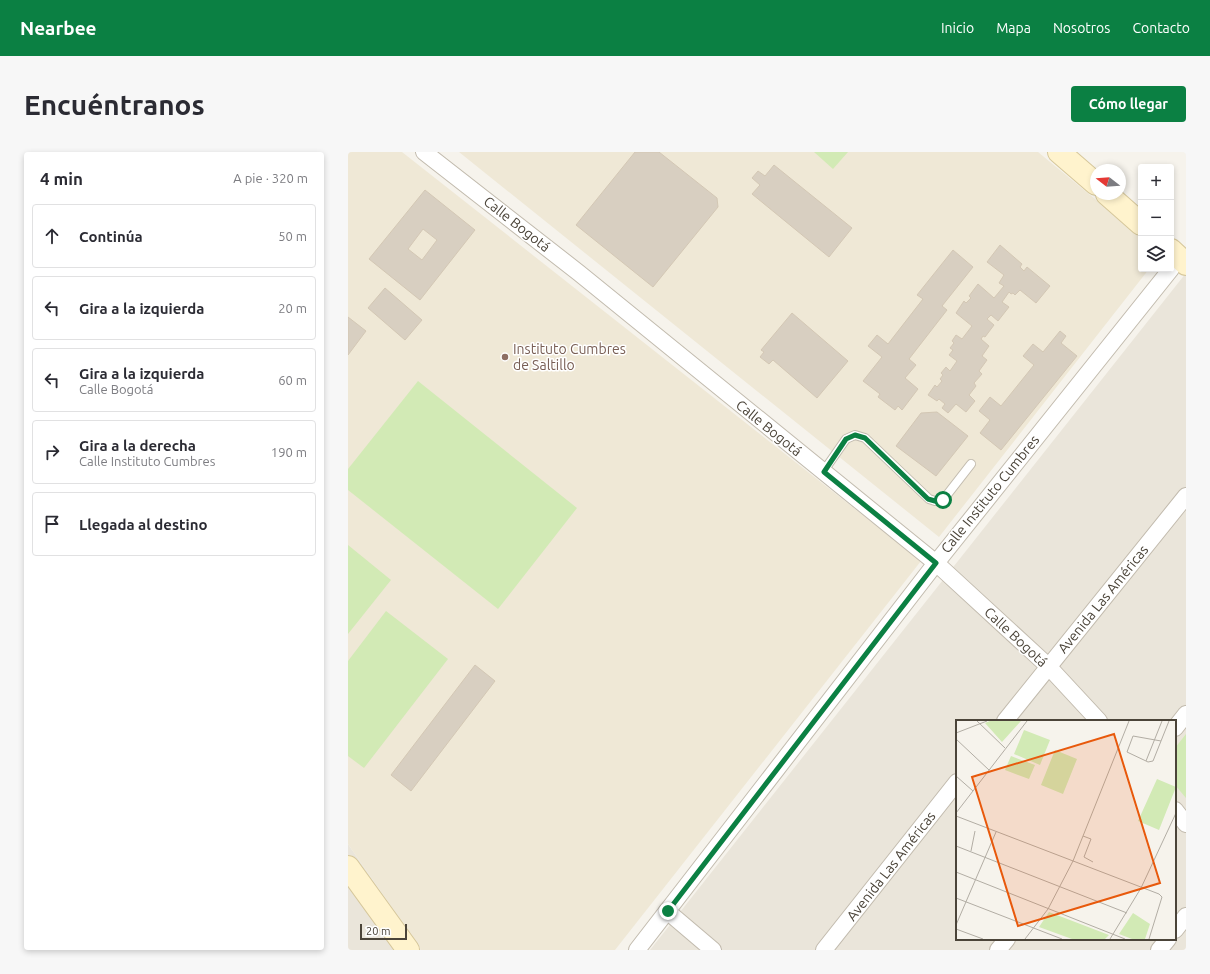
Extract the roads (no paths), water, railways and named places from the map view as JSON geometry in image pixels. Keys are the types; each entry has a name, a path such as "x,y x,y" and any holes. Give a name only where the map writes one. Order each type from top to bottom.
{"main road":[{"path":"1059,152 1090,179"},
{"path":"1114,200 1138,221"},
{"path":"348,867 408,950"}],"street":[{"name":"Calle Bogotá","path":"424,152 579,273 936,563 1048,666 1098,720"},
{"name":"Calle Instituto Cumbres","path":"637,950 936,563 1177,260"},
{"name":"Avenida Las Américas","path":"1006,720 1186,496"},
{"path":"1176,727 1186,714"},
{"name":"Avenida Las Américas","path":"824,950 956,783"},
{"path":"1176,811 1186,824"},
{"path":"668,911 714,950"},
{"path":"1176,929 1186,916"},
{"path":"998,950 1006,940"},
{"path":"1159,950 1167,940"}],"lane":[{"path":"824,472 846,439 855,435 865,438 928,499 935,501 943,500 971,464"}],"place":[{"name":"Instituto Cumbres de Saltillo","path":"505,357"}]}
